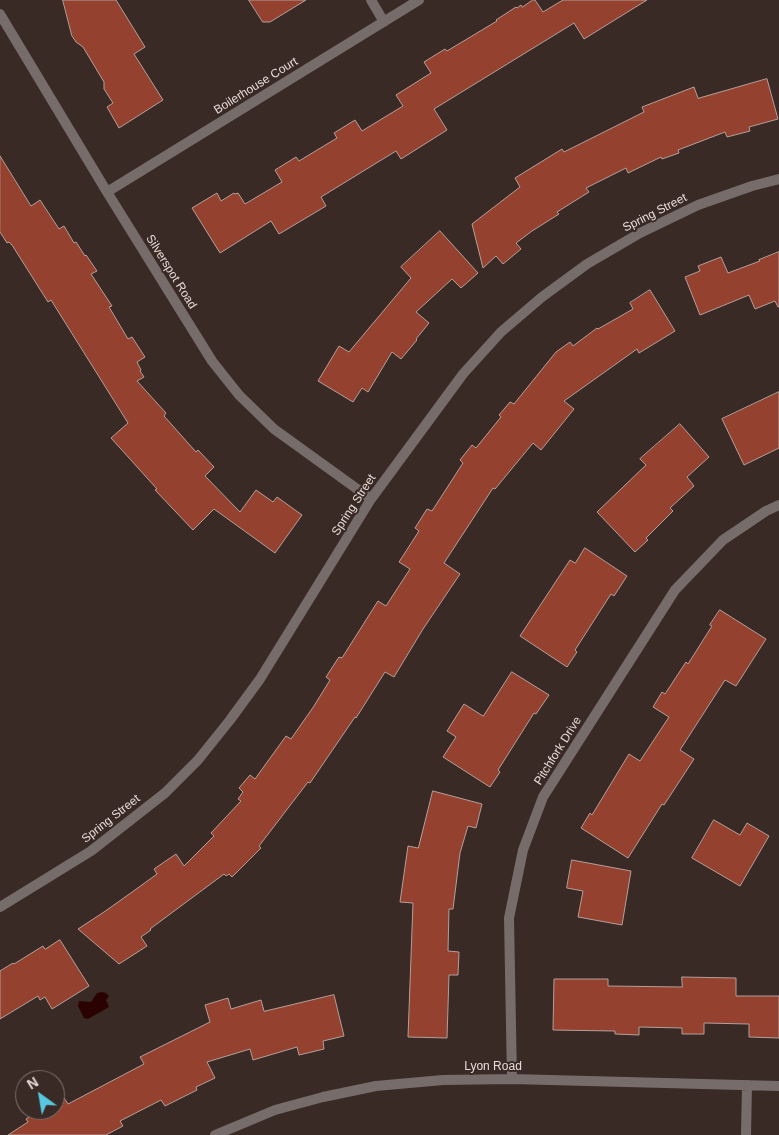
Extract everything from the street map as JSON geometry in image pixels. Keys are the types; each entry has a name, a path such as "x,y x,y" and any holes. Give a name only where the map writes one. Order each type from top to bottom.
{"street":[{"path":"371,0 384,22"},
{"name":"Boilerhouse Court","path":"107,192 419,0"},
{"name":"Silverspot Road","path":"0,14 212,361 239,395 274,429 371,499"},
{"name":"Spring Street","path":"0,907 90,851 164,793 198,760 260,679 371,499 463,374 501,332 542,297 587,264 640,233 698,205 752,186 779,179"},
{"name":"Pitchfork Drive","path":"512,1079 509,918 523,850 543,798 675,590 723,540 766,511 779,505"},
{"name":"Lyon Road","path":"215,1135 275,1110 323,1097 376,1086 443,1080 512,1079 779,1086"},
{"path":"746,1135 747,1085"}],"shaded area":[{"path":"102,992 109,996 106,1000 109,1007 88,1019 84,1018 78,1006 79,1001 91,1002 97,993"}],"building":[{"path":"63,0 116,0 145,47 134,54 163,100 119,128 107,107 113,103 104,89 104,82 83,47 72,36"},
{"path":"249,0 306,0 270,22 263,22"},
{"path":"535,0 543,12 563,0 647,0 584,39 574,23 434,109 447,130 401,159 396,151 321,197 326,206 279,234 271,221 220,253 192,208 217,193 221,201 234,193 238,193 245,204 282,182 275,170 296,157 299,161 337,138 334,133 355,120 362,131 403,106 396,95 431,73 424,62 445,49 447,51 497,21 516,7 521,5 522,7"},
{"path":"767,79 778,119 749,127 750,131 727,137 725,132 678,150 679,153 662,159 661,157 628,173 626,168 586,188 589,192 557,212 559,214 516,243 521,249 503,264 496,256 483,268 472,224 520,187 515,178 562,149 564,152 644,112 642,107 694,87 698,98"},
{"path":"0,156 31,206 40,200 59,229 64,226 74,243 76,242 97,271 91,274 112,306 109,307 128,339 132,337 145,357 137,362 144,377 137,381 166,413 164,416 196,452 198,450 214,467 205,476 240,512 256,490 273,502 277,497 302,515 275,553 214,509 193,530 155,490 157,489 111,438 128,423 51,300 48,302 12,245 9,242 7,243 0,232"},
{"path":"440,231 478,273 461,288 452,279 416,312 429,323 401,359 392,352 368,392 362,388 353,402 318,381 339,346 349,352 411,278 401,267"},
{"path":"779,252 779,307 775,301 755,309 749,295 700,315 685,277 700,271 698,266 721,257 728,273"},
{"path":"650,290 675,331 639,353 637,349 564,401 574,409 541,450 533,443 495,489 493,488 444,563 460,574 394,677 385,672 356,718 310,783 308,782 259,846 261,848 232,877 229,874 226,876 224,874 150,929 141,937 147,946 119,964 78,929 157,874 154,869 176,854 184,866 214,836 211,833 241,801 238,799 243,792 239,788 250,775 255,779 286,736 291,739 330,680 326,677 339,657 342,658 378,601 386,606 410,569 399,562 419,531 415,528 427,509 432,511 463,463 460,460 472,445 476,448 501,417 499,415 510,402 514,404 556,352 570,342 573,346 597,328 633,309 630,303"},
{"path":"779,392 779,448 744,465 722,419"},
{"path":"680,424 709,457 687,477 694,486 670,508 673,511 635,552 597,512 646,465 640,459"},
{"path":"585,548 627,576 614,596 611,594 575,650 577,652 567,667 520,636 570,560 575,563"},
{"path":"720,610 766,639 736,686 725,680 680,750 694,759 664,805 662,804 628,858 581,828 590,813 592,815 629,754 640,761 669,717 653,707 662,692 665,694 686,662 688,664"},
{"path":"512,672 549,695 536,714 534,713 498,770 500,772 490,787 443,757 456,737 447,731 464,704 483,716"},
{"path":"433,791 482,804 476,828 468,826 460,853 453,909 449,909 448,951 459,952 458,975 449,975 447,1038 408,1037 413,903 400,902 408,846 418,848"},
{"path":"714,820 740,835 747,823 769,836 740,886 692,858"},
{"path":"572,860 631,871 622,925 578,917 583,891 567,888"},
{"path":"60,940 89,986 52,1009 45,997 40,1000 38,996 0,1019 0,971 43,946 45,949"},
{"path":"682,977 736,978 736,996 779,996 779,1038 749,1037 749,1024 704,1023 704,1034 682,1034 682,1028 639,1027 639,1035 615,1034 615,1031 553,1030 554,979 608,979 608,986 682,987"},
{"path":"334,995 344,1036 323,1041 324,1049 299,1055 297,1047 253,1060 250,1049 207,1062 215,1078 196,1087 197,1090 165,1106 161,1100 120,1121 123,1126 106,1135 8,1135 28,1122 27,1120 65,1120 65,1099 68,1104 144,1064 140,1057 210,1022 205,1005 228,998 231,1009 261,1000 264,1011"}]}
